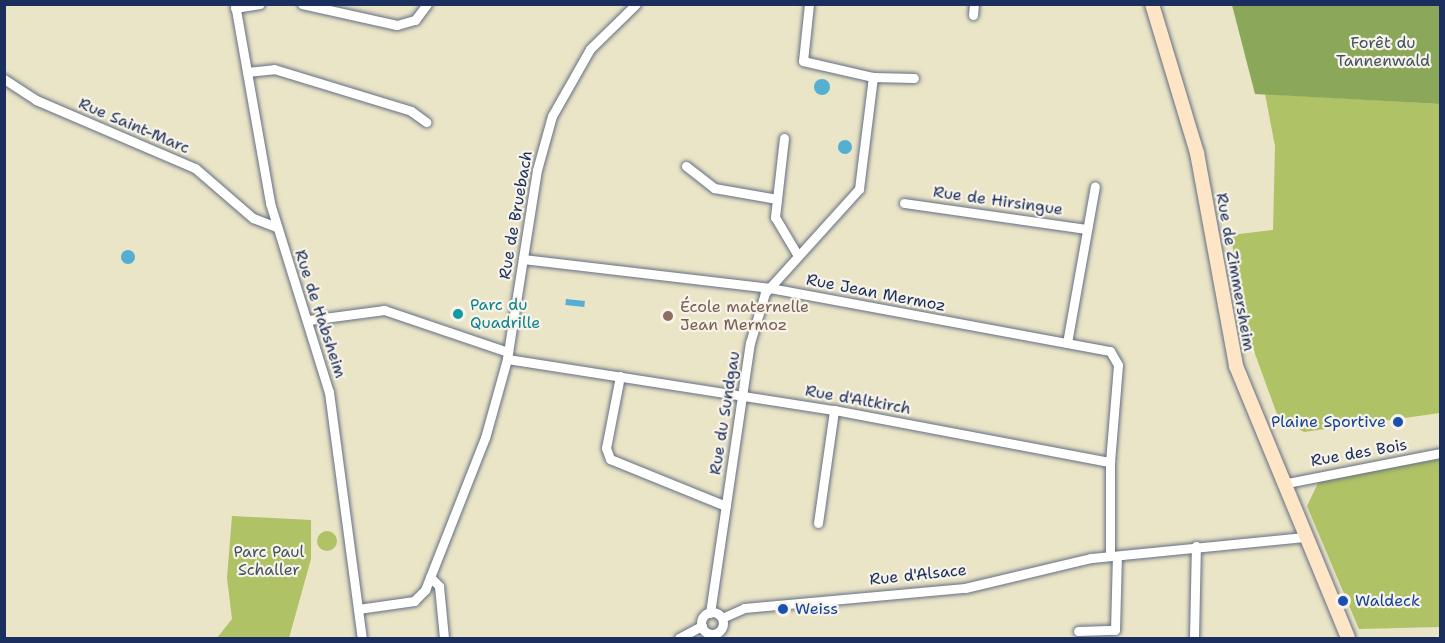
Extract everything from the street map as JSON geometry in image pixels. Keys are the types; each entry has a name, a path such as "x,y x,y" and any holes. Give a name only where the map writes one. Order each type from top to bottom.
{"main road":[{"name":"Rue de Zimmersheim","path":"1152,4 1197,153 1231,349 1282,484 1348,639"}],"street":[{"name":"Rue de Habsheim","path":"260,4 235,6 276,226 309,320 329,393 362,639"},
{"path":"302,4 397,26 415,20 427,4"},
{"path":"344,15 351,4"},
{"name":"Rue de Bruebach","path":"358,609 414,601 430,577 485,438 508,356 523,259 552,116 590,49 636,4"},
{"path":"809,4 803,61 873,77 915,78"},
{"path":"247,72 274,69 411,111 426,122"},
{"name":"Rue du Sundgau","path":"710,613 750,343 770,288 797,254 862,183 873,77"},
{"name":"Rue Saint-Marc","path":"4,79 36,100 195,168 253,218 276,226"},
{"path":"784,138 777,199 778,229 797,254"},
{"path":"686,166 714,188 777,199"},
{"path":"1068,343 1095,186"},
{"name":"Rue de Hirsingue","path":"904,203 1087,230"},
{"name":"Rue Jean Mermoz","path":"523,259 770,288 1110,351 1118,365 1110,462"},
{"name":"Rue d'Altkirch","path":"309,320 384,310 508,356 834,410 1110,462"},
{"path":"620,376 606,448 610,459 726,506"},
{"path":"818,523 834,410"},
{"name":"Rue des Bois","path":"1282,484 1440,453"},
{"path":"1078,631 1115,630 1110,462"},
{"name":"Rue d'Alsace","path":"722,618 752,607 965,588 1113,556 1305,537"},
{"path":"1194,639 1196,546"},
{"path":"430,577 439,586 444,639"},
{"path":"679,639 702,626 710,613 722,618 720,635 708,633 702,626"}],"green space":[{"name":"Forêt du Tannenwald","path":"1232,5 1440,5 1440,104 1255,94"},
{"path":"1265,94 1440,104 1440,413 1304,432 1278,417 1243,321 1231,235 1273,230 1275,146"},
{"path":"1440,459 1440,627 1359,629 1307,506 1319,481"},
{"name":"Parc Paul Schaller","path":"232,516 311,520 311,559 289,638 217,638 232,619 227,578"},
{"path":"327,531 334,534 337,541 334,548 327,551 320,548 317,541 320,534"}],"water":[{"path":"822,79 828,81 830,87 828,93 822,95 816,93 814,87 816,81"},
{"path":"845,140 850,142 852,147 850,152 845,154 840,152 838,147 840,142"},
{"path":"125,250 131,250 135,257 131,264 125,264 121,260 121,254"},
{"path":"566,299 585,301 584,307 565,305"}],"place":[{"name":"Parc du Quadrille","path":"458,314"},
{"name":"École maternelle Jean Mermoz","path":"668,316"},
{"name":"Plaine Sportive","path":"1398,422"},
{"name":"Waldeck","path":"1343,601"},
{"name":"Weiss","path":"783,609"}]}
